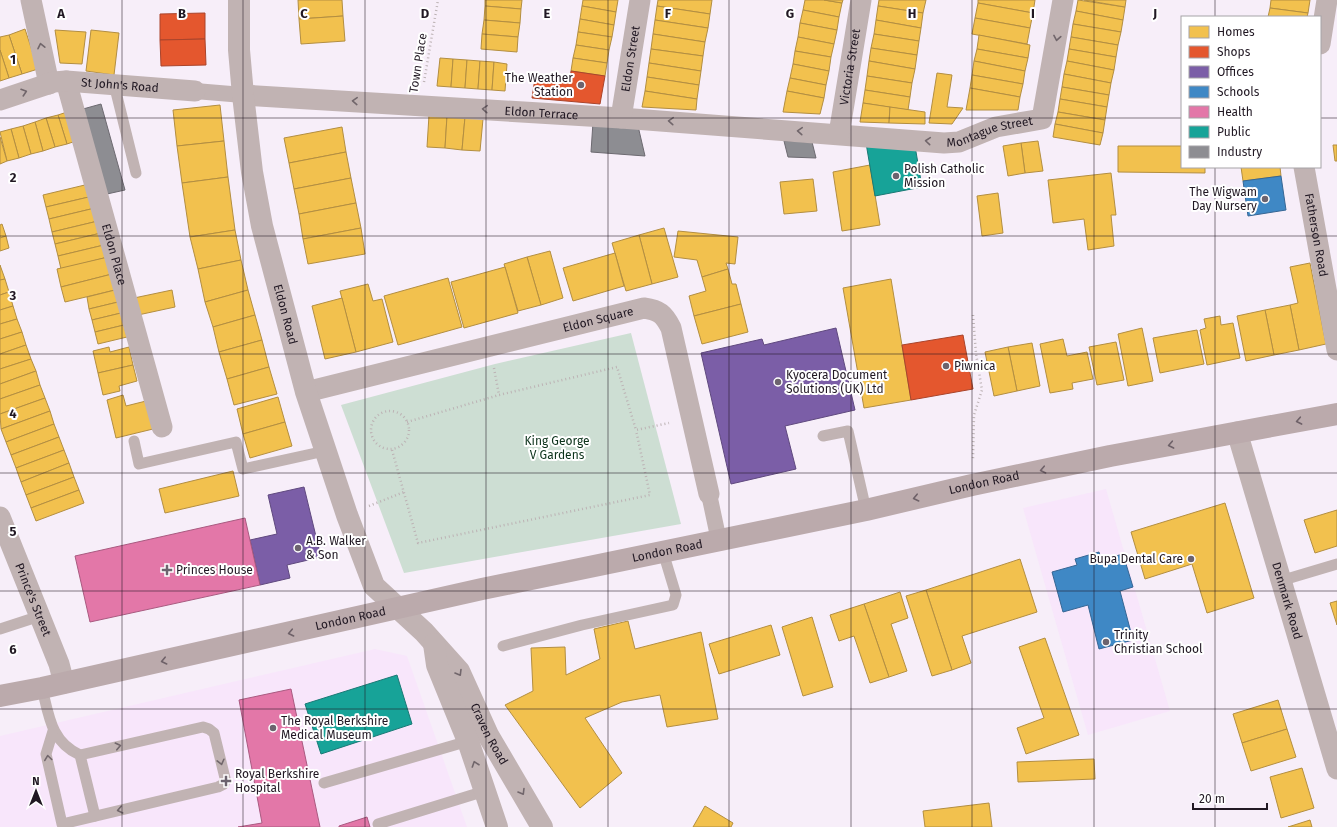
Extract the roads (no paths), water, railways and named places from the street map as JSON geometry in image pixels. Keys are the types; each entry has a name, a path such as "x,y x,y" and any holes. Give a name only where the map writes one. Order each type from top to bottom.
{"main road":[{"name":"London Road","path":"0,696 42,688 482,589 866,510 972,485 1237,432 1337,414"}],"street":[{"name":"Eldon Place","path":"31,0 162,427"},
{"name":"Eldon Road","path":"239,0 239,50 243,95 252,172 262,226 306,392 347,515 374,586 397,609"},
{"name":"Eldon Street","path":"621,118 640,0"},
{"name":"Victoria Street","path":"839,134 861,0"},
{"name":"Montague Street","path":"839,134 944,143 959,142 996,127 1042,120 1063,0"},
{"path":"1327,0 1327,36"},
{"name":"St John's Road","path":"0,100 57,83 114,84 243,95"},
{"name":"Eldon Terrace","path":"243,95 621,118 839,134"},
{"name":"Fatherson Road","path":"1304,168 1337,350"},
{"name":"Eldon Square","path":"306,392 644,308 662,313 671,328 719,541"},
{"name":"Denmark Road","path":"1237,432 1337,769"},
{"name":"Prince's Street","path":"0,518 59,664 64,683"},
{"name":"Craven Road","path":"397,609 434,643 459,671 478,738 485,791 497,827"},
{"name":"Craven Road","path":"478,738 542,827"}],"lane":[{"path":"114,84 136,173"},
{"path":"823,436 848,431 866,510"},
{"path":"134,441 139,464 236,442 243,469 325,450"},
{"path":"503,646 582,624 673,605 676,595 663,552"},
{"path":"1280,581 1337,564"},
{"path":"0,629 40,616"},
{"path":"42,688 53,731 71,751 80,755 203,727 209,729 214,734 225,778 224,784 218,787 62,824 46,754 53,731"},
{"path":"324,783 478,738"},
{"path":"80,755 95,816"},
{"path":"378,824 485,791"}],"place":[{"name":"The Weather Station","path":"581,85"},
{"name":"Polish Catholic Mission","path":"896,176"},
{"name":"The Wigwam Day Nursery","path":"1265,199"},
{"name":"Piwnica","path":"946,366"},
{"name":"Kyocera Document Solutions (UK) Ltd","path":"778,382"},
{"name":"A.B. Walker & Son","path":"298,548"},
{"name":"Bupa Dental Care","path":"1191,559"},
{"name":"Princes House","path":"167,570"},
{"name":"Trinity Christian School","path":"1106,642"},
{"name":"The Royal Berkshire Medical Museum","path":"273,728"},
{"name":"Royal Berkshire Hospital","path":"226,781"}],"park label":[{"name":"King George V Gardens","path":"557,448"}]}
